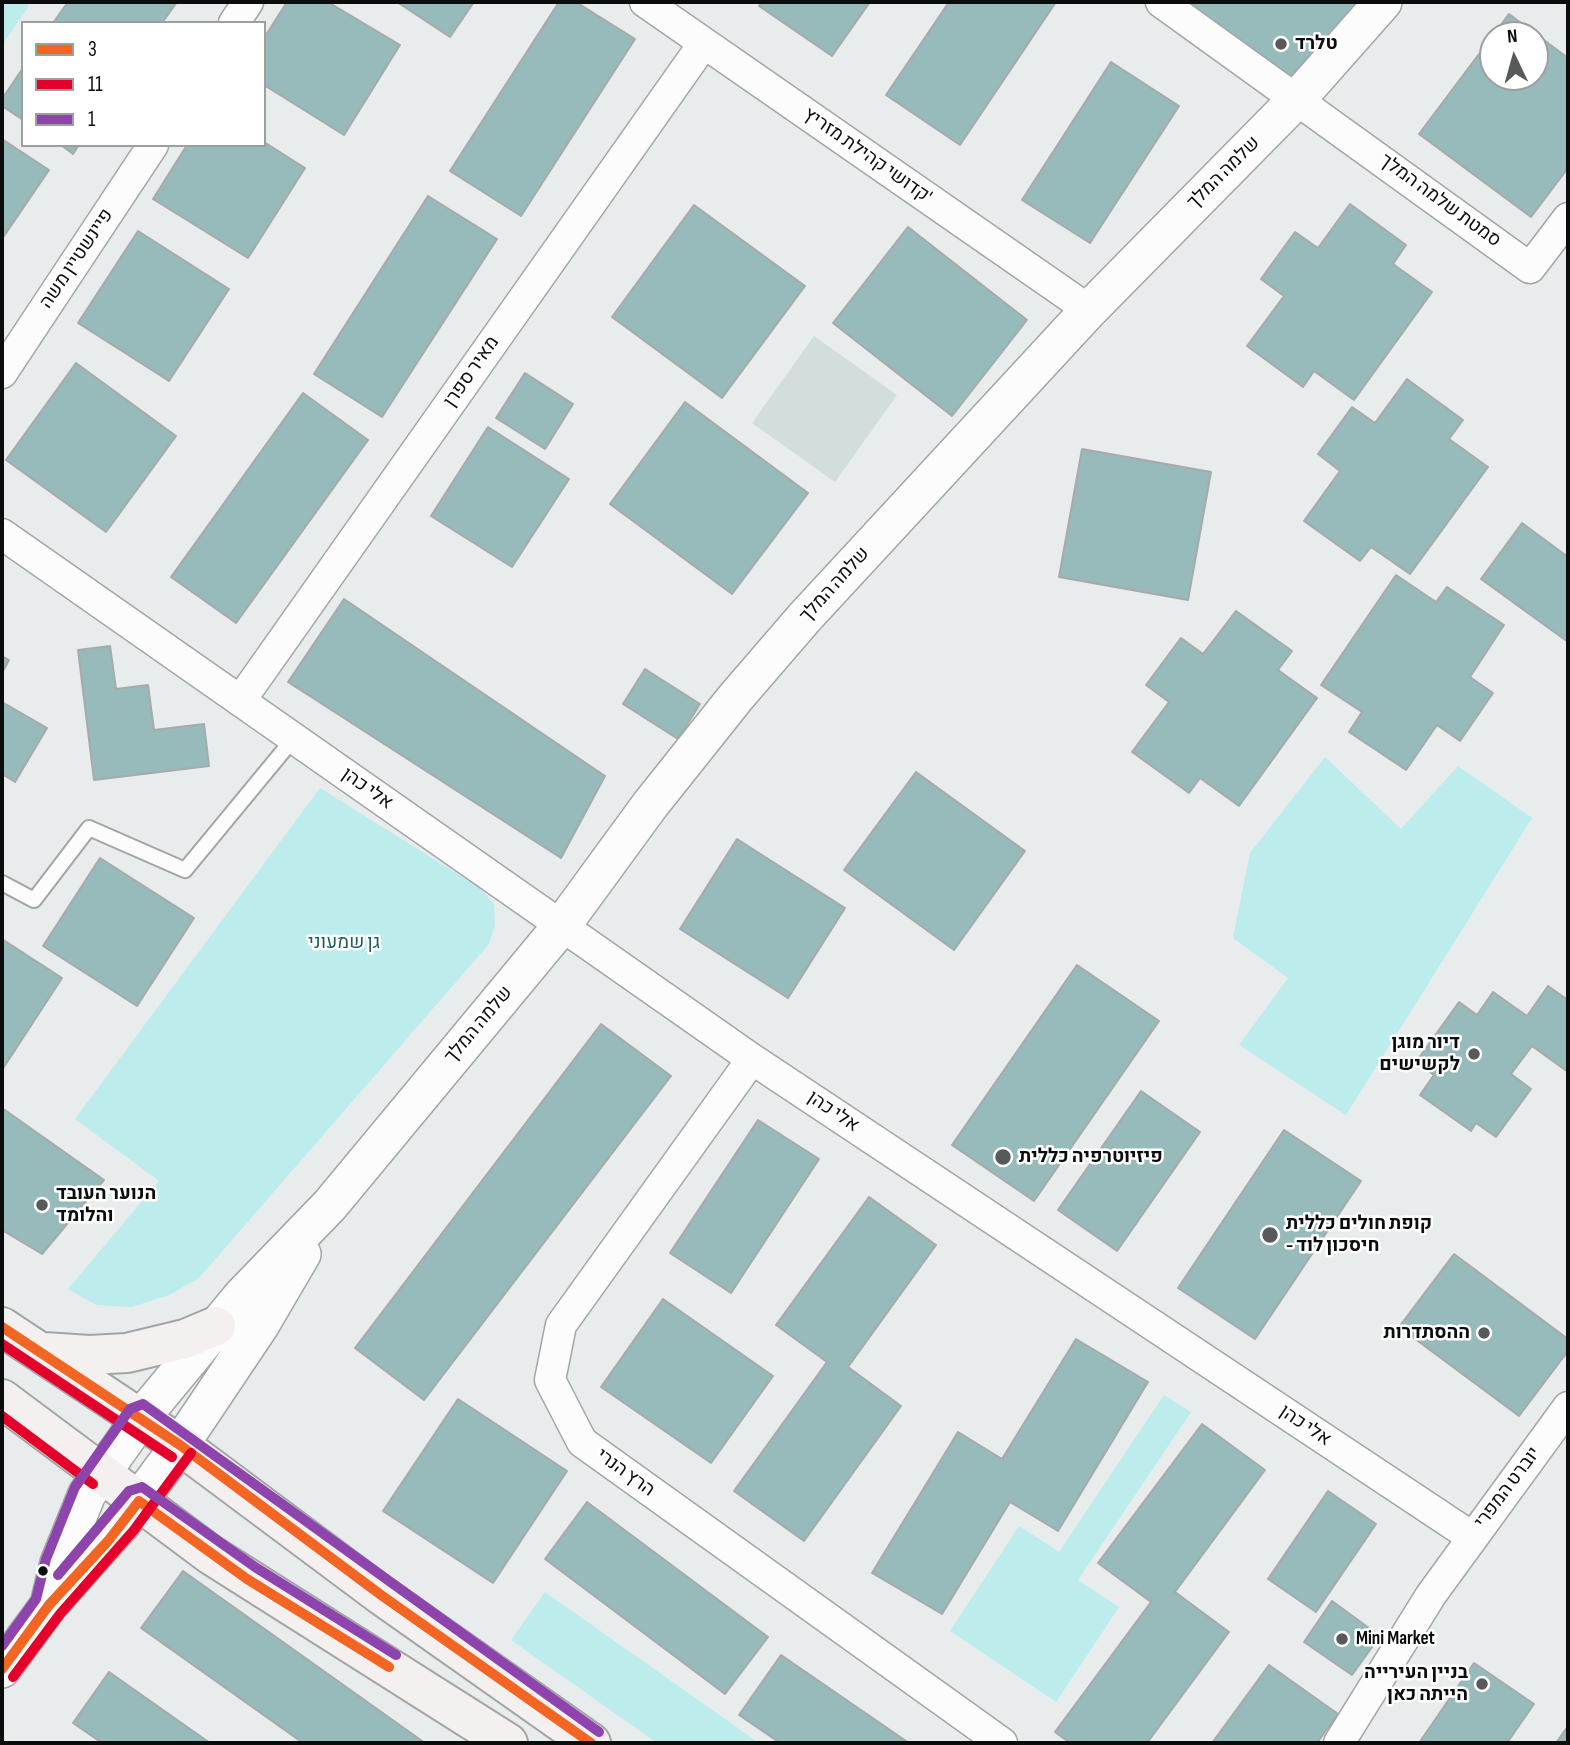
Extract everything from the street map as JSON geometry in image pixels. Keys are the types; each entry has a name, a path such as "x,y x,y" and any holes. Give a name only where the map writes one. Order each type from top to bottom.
{"main road":[{"path":"38,1351 89,1355 127,1353 184,1339 216,1326"},
{"path":"2,1327 180,1445 371,1587 591,1743"},
{"path":"2,1399 247,1579 508,1743"}],"street":[{"path":"235,21 248,2"},
{"name":"קדושי קהילת מזריץ'","path":"645,2 1089,310"},
{"path":"1161,2 1298,98"},
{"name":"שלמה המלך","path":"49,1605 73,1525 87,1494 141,1418 216,1326 330,1205 563,924 650,805 736,697 805,617 1089,310 1298,98 1383,2"},
{"name":"מאיר ספרן","path":"240,701 704,43"},
{"name":"סמטת שלמה המלך","path":"1298,98 1530,268 1568,218"},
{"name":"פיינשטיין משה","path":"2,373 152,147"},
{"name":"אלי כהן","path":"2,534 563,924 752,1059 1472,1537"},
{"name":"הרץ הנרי","path":"752,1059 561,1325 550,1380 582,1442 1002,1743"},
{"name":"שלמה המלך","path":"2,1669 49,1605 108,1541 180,1445 261,1324 330,1205"},
{"name":"יוברט המפרי","path":"1472,1537 1568,1406"},
{"path":"1339,1743 1424,1605 1472,1537"}],"lane":[{"path":"2,883 34,900 89,828 185,870 294,738"}],"shaded area":[{"path":"814,336 897,395 835,482 752,423"}],"green space":[{"path":"2,2 23,2 29,6 2,45"},
{"path":"1325,757 1401,829 1458,766 1532,818 1346,1115 1239,1045 1288,978 1233,938 1250,853"},
{"name":"גן שמעוני","path":"320,788 480,888 494,904 495,925 489,944 199,1278 169,1295 132,1307 96,1305 68,1289 159,1181 75,1119"},
{"path":"1164,1395 1191,1412 1078,1580 1119,1607 1056,1702 950,1631 1019,1526 1059,1552"},
{"path":"545,1592 759,1743 657,1743 511,1640"}],"building":[{"path":"68,2 177,2 163,21 54,21"},
{"path":"287,2 328,2 400,45 344,135 266,86 266,35"},
{"path":"397,2 474,2 450,37"},
{"path":"559,2 576,2 635,39 521,216 450,171"},
{"path":"762,2 870,2 832,56 759,6"},
{"path":"949,2 1056,2 960,145 886,95"},
{"name":"טלרד","path":"1180,2 1362,2 1291,87"},
{"path":"1509,14 1518,21 1504,21"},
{"path":"1549,44 1568,58 1568,168 1531,217 1419,134 1479,54 1479,91 1549,91"},
{"path":"1111,62 1179,106 1090,243 1022,200"},
{"path":"21,71 21,119 2,106 2,99"},
{"path":"2,139 49,170 2,239"},
{"path":"266,143 305,168 248,258 153,199 186,147 266,147"},
{"path":"64,147 78,147 73,154"},
{"path":"428,196 497,239 382,417 314,374"},
{"path":"1350,204 1406,245 1393,264 1432,292 1354,400 1314,371 1303,387 1247,346 1284,296 1261,279 1295,232 1318,248"},
{"path":"694,205 805,286 722,398 612,317"},
{"path":"908,227 1027,320 952,416 833,323"},
{"path":"138,231 229,289 169,381 78,323"},
{"path":"76,363 176,436 106,532 6,460"},
{"path":"525,373 573,404 545,449 496,418"},
{"path":"1407,379 1463,420 1449,439 1488,467 1410,574 1371,547 1360,561 1304,521 1340,471 1318,454 1352,407 1375,423"},
{"path":"303,393 368,440 236,623 171,577"},
{"path":"685,402 808,493 732,594 610,504"},
{"path":"488,427 569,479 512,567 431,516"},
{"path":"1082,449 1211,472 1188,600 1059,577"},
{"path":"1522,523 1568,557 1568,642 1481,579"},
{"path":"1396,575 1436,602 1447,587 1504,625 1470,677 1493,693 1460,741 1437,725 1406,770 1349,732 1362,712 1321,685"},
{"path":"344,599 605,776 561,858 288,682"},
{"path":"1236,611 1292,651 1278,670 1317,698 1239,806 1200,778 1189,793 1132,752 1169,702 1146,685 1181,638 1203,654"},
{"path":"110,646 116,689 148,685 154,730 204,724 209,766 94,780 78,650"},
{"path":"2,656 9,660 2,673"},
{"path":"645,669 700,704 678,739 623,704"},
{"path":"2,702 47,728 15,782 2,774"},
{"path":"916,772 1025,851 954,950 844,870"},
{"path":"737,839 845,908 788,998 680,929"},
{"path":"100,858 194,918 137,1006 43,946"},
{"path":"2,939 62,978 2,1070"},
{"path":"1077,965 1159,1021 1034,1201 952,1145"},
{"name":"דיור מוגן לקשישים","path":"1548,986 1568,1000 1568,1072 1532,1046 1511,1074 1531,1089 1496,1137 1476,1123 1471,1131 1420,1095 1434,1075 1416,1062 1459,1002 1477,1015 1493,992 1527,1016"},
{"path":"601,1024 671,1076 424,1400 355,1348"},
{"path":"1141,1091 1200,1132 1117,1251 1058,1210"},
{"name":"הנוער העובד והלומד","path":"2,1108 104,1180 42,1254 2,1230"},
{"path":"758,1120 819,1159 731,1293 670,1253"},
{"name":"קופת חולים כללית - חיסכון לוד","path":"1284,1130 1361,1181 1255,1339 1178,1288"},
{"path":"869,1197 936,1245 848,1367 901,1406 804,1541 734,1491 827,1362 776,1325"},
{"name":"ההסתדרות","path":"1454,1254 1568,1339 1568,1351 1519,1416 1399,1327"},
{"path":"663,1299 773,1376 711,1463 601,1387"},
{"path":"1076,1339 1148,1382 1058,1531 1010,1502 942,1614 872,1573 958,1432 1002,1459"},
{"path":"458,1399 567,1471 493,1583 383,1511"},
{"path":"1202,1424 1265,1470 1175,1592 1229,1632 1147,1743 1070,1743 1055,1732 1151,1602 1098,1563"},
{"path":"1328,1491 1376,1524 1316,1612 1268,1579"},
{"path":"587,1502 768,1637 725,1694 545,1559"},
{"path":"183,1571 425,1743 303,1743 141,1628"},
{"name":"Mini Market","path":"1332,1601 1380,1636 1352,1675 1304,1642"},
{"path":"781,1655 909,1743 780,1743 739,1715"},
{"name":"בניין העירייה הייתה כאן","path":"1474,1663 1534,1704 1507,1743 1419,1743"},
{"path":"1269,1665 1338,1714 1317,1743 1212,1743"},
{"path":"109,1672 210,1743 102,1743 73,1723"},
{"path":"1568,1726 1568,1743 1556,1743"}],"transit line":[{"name":"3","path":"2,1327 180,1445 381,1595 591,1743"},
{"name":"11","path":"2,1344 172,1457"},
{"name":"1","path":"2,1646 36,1599 46,1559 75,1487 130,1409 143,1404 599,1732"},
{"name":"11","path":"2,1416 93,1484"},
{"name":"11","path":"13,1677 60,1614 134,1530 191,1453"},
{"name":"1","path":"58,1575 129,1491 142,1487 255,1567 396,1655"},
{"name":"3","path":"139,1501 247,1579 389,1667"},
{"name":"3","path":"2,1669 49,1605 108,1541 139,1501"}],"place":[{"name":"טלרד","path":"1281,44"},
{"name":"דיור מוגן לקשישים","path":"1474,1054"},
{"name":"פיזיוטרפיה כללית","path":"1003,1157"},
{"name":"הנוער העובד והלומד","path":"42,1205"},
{"name":"קופת חולים כללית - חיסכון לוד","path":"1270,1235"},
{"name":"ההסתדרות","path":"1484,1333"},
{"name":"Mini Market","path":"1342,1639"},
{"name":"בניין העירייה הייתה כאן","path":"1482,1684"}]}
